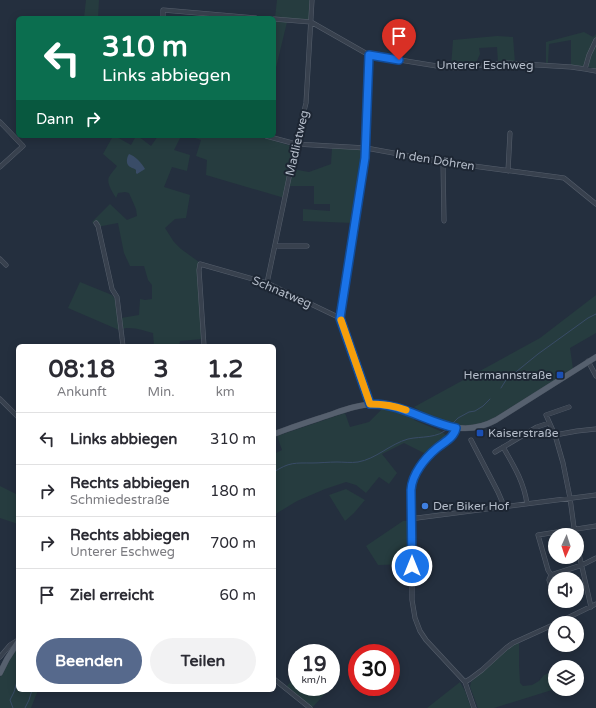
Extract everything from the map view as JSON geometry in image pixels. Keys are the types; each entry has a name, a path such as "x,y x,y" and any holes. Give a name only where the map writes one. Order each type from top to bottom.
{"main road":[{"path":"276,433 351,407 370,404 394,406 452,427 476,428 492,422 596,357"},
{"path":"0,673 16,644"}],"street":[{"name":"Madlietweg","path":"267,283 306,103 312,0"},
{"path":"163,16 163,10 233,16"},
{"path":"276,20 311,22"},
{"name":"Unterer Eschweg","path":"311,22 369,55 449,68 506,63 585,68 596,71"},
{"path":"585,68 596,40"},
{"path":"369,55 366,148 340,318 370,404"},
{"path":"0,122 23,146 0,167"},
{"path":"508,171 510,133"},
{"name":"In den Döhren","path":"274,138 296,144 366,148 443,162 564,178 596,204"},
{"path":"443,162 444,221"},
{"path":"96,223 98,226 112,289 116,297 122,344"},
{"path":"275,245 307,246"},
{"path":"0,259 6,265"},
{"name":"Schnatweg","path":"204,344 200,264 267,283 340,318"},
{"path":"588,361 596,376"},
{"path":"0,399 16,415"},
{"path":"569,407 546,415 548,423 555,435 563,462 574,528"},
{"path":"494,452 503,448 532,429 548,423"},
{"path":"452,427 454,435 436,449 426,460 413,479 411,490 412,600 420,631 426,640 465,682 474,708"},
{"path":"555,435 596,429"},
{"path":"471,440 504,506"},
{"path":"503,448 523,486 527,504"},
{"path":"411,518 596,494"},
{"path":"584,528 596,526"},
{"path":"548,534 538,535 549,572"},
{"path":"560,572 582,565 596,558"},
{"path":"582,565 591,607"},
{"path":"572,616 596,604"},
{"path":"465,682 470,680 513,643 548,628"},
{"path":"0,657 10,645 16,642"},
{"path":"276,681 310,708"}],"green space":[{"path":"86,0 99,0 98,16 84,16"},
{"path":"277,0 310,0 309,19 306,21 276,18"},
{"path":"276,21 287,22 276,68"},
{"path":"584,32 593,37 596,34 596,69 571,65 571,40 549,44 548,63 546,63 546,42"},
{"path":"497,36 513,37 515,63 498,62 497,47 479,48 480,54 475,65 451,67 453,40"},
{"path":"112,138 119,138 131,145 135,138 141,138 151,146 157,138 180,138 174,150 190,155 187,171 172,167 164,187 190,195 186,218 175,219 165,228 174,242 181,249 199,262 202,339 180,341 179,344 154,344 153,333 132,328 119,330 68,308 80,282 112,295 115,299 118,317 121,318 139,315 140,299 152,299 152,285 148,280 144,266 130,266 124,253 118,223 97,227 92,222 110,204 127,220 137,216 136,209 129,193 118,193 116,198 112,191 108,179 117,166 103,154"},
{"path":"195,138 265,138 291,146 293,148 284,197 206,175 207,160 196,156 201,140"},
{"path":"332,148 362,149 364,151 353,223 303,221 303,209 330,211 330,204 314,204 314,186 289,186 292,169 309,172 331,164"},
{"path":"596,295 596,333 570,348 573,369 494,418 484,423 468,426 453,425 442,422 440,419 424,413 414,407 540,338"},
{"path":"384,407 405,413 415,418 414,420 440,431 449,437 426,454 404,443 382,454 397,473 389,484 379,477 366,493 356,485 346,482 297,501 276,514 276,453 282,450 277,436 345,413 350,427 369,422"},
{"path":"0,486 16,494 16,523 0,518"},
{"path":"346,489 365,500 345,521 329,495"},
{"path":"403,521 407,521 408,564 378,565 366,546"},
{"path":"519,642 520,683 523,686 532,685 548,674 548,691 494,708 478,708 470,687 471,682 509,648"},
{"path":"16,649 16,692 37,692 31,708 0,708 0,677"},
{"path":"460,682 471,708 427,708"},
{"path":"297,696 323,696 312,708"}],"water":[{"path":"129,154 134,156 145,169 137,174 136,170 127,164"}],"waterway":[{"path":"501,388 506,380 538,354 588,318 596,314"},
{"path":"452,424 458,418 483,406 490,399"},
{"path":"276,471 284,466 301,463 358,462 371,458 401,441 434,436 444,432 448,428"},
{"path":"13,708 10,700 16,685"},
{"path":"25,708 31,692"}],"slow traffic":[{"path":"341,320 370,404 394,406 406,410"}],"place":[{"name":"Hermannstraße","path":"560,375"},
{"name":"Kaiserstraße","path":"480,433"},
{"name":"Der Biker Hof","path":"425,506"}],"route":[{"path":"399,60 369,55 365,158 340,318 370,404 394,406 440,424 456,428 454,435 431,454 413,479 411,490 412,566"}]}
